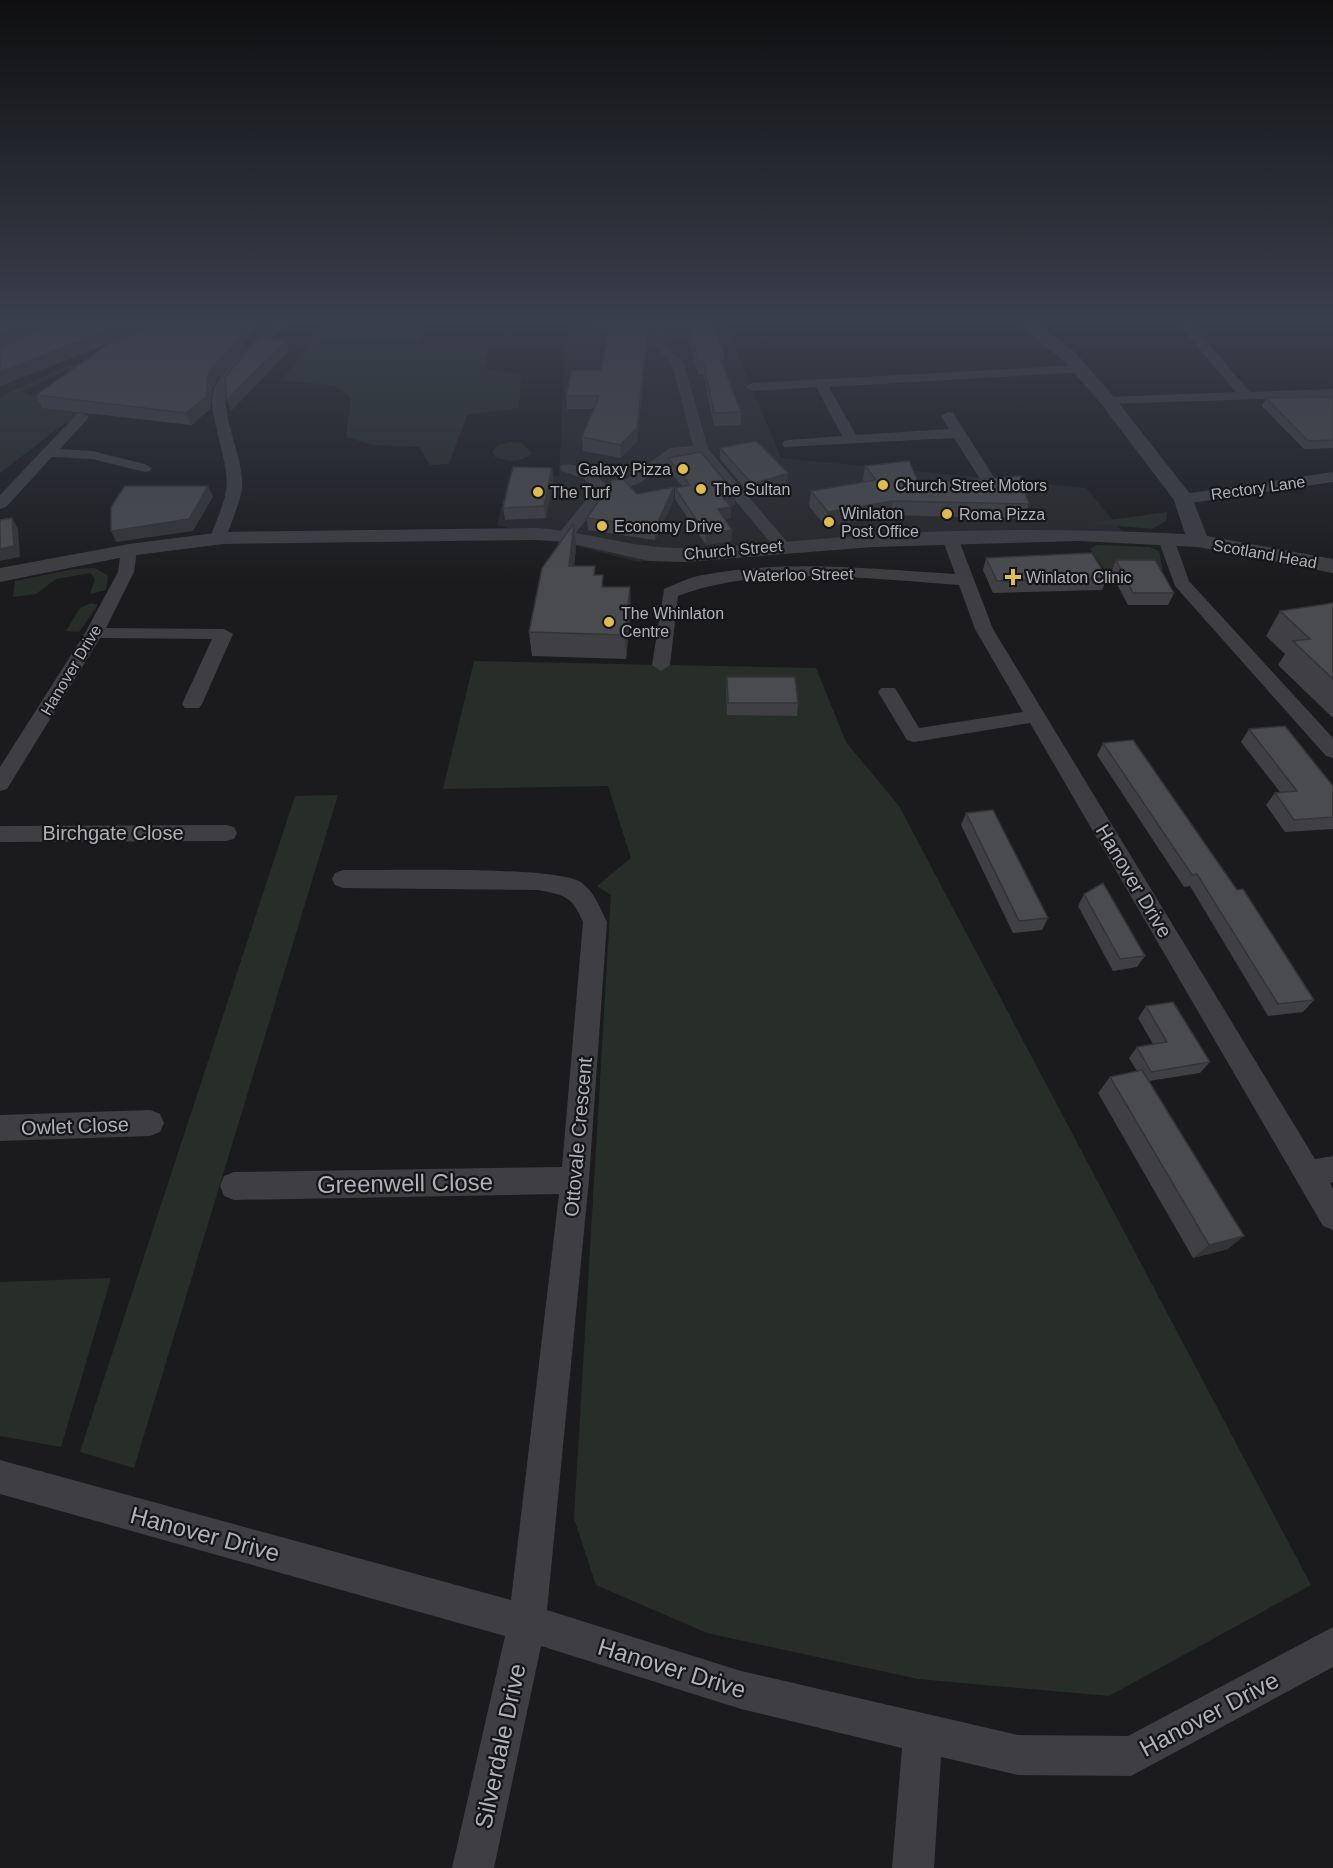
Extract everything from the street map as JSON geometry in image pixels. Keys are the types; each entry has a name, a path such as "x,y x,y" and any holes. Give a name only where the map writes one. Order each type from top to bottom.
{"street":[{"path":"208,540 234,489 232,457 220,408"},
{"path":"690,408 701,450 782,546"},
{"path":"833,408 851,440"},
{"path":"1114,408 1184,499 1198,541"},
{"path":"948,416 987,479"},
{"path":"0,504 82,417"},
{"path":"782,425 793,450 851,440 958,433"},
{"path":"565,536 603,489 633,481 675,451 701,450"},
{"path":"50,453 92,455 145,468"},
{"path":"567,468 589,476 603,489"},
{"name":"Rectory Lane","path":"1184,499 1333,477"},
{"name":"Church Street","path":"0,575 129,550 208,540 536,534 565,536 649,554 721,554 782,546 950,538 1080,535 1198,541"},
{"name":"Hanover Drive","path":"950,538 984,629 1321,1172 1333,1216"},
{"path":"1166,539 1181,582 1333,751"},
{"name":"Scotland Head","path":"1198,541 1333,566"},
{"name":"Hanover Drive","path":"0,784 94,633 126,572 129,550"},
{"name":"Waterloo Street","path":"661,665 670,593 703,580 761,573 860,573 965,580"},
{"path":"94,633 224,634 192,704"},
{"path":"888,692 914,735 1036,716"},
{"name":"Birchgate Close","path":"0,834 226,833"},
{"name":"Ottovale Crescent","path":"343,879 538,881 573,888 586,902 594,922 575,1180 527,1623"},
{"name":"Owlet Close","path":"0,1128 150,1123"},
{"name":"Greenwell Close","path":"234,1186 575,1180"},
{"name":"Hanover Drive","path":"0,1477 527,1623 741,1690 1018,1755 1131,1756 1333,1646"},
{"name":"Silverdale Drive","path":"472,1868 527,1623"},
{"path":"913,1868 923,1734"}],"shaded area":[{"path":"0,408 75,408 92,413 79,422 65,423 0,473"},
{"path":"350,408 518,408 467,415 449,464 430,465 419,447 373,445 346,437"},
{"path":"562,408 760,408 781,458 1086,488 1122,531 865,536 638,562 497,525 509,476 559,476"},
{"path":"511,442 522,443 532,453 524,459 515,461 495,457 492,451 498,445"},
{"path":"1167,512 1166,521 1152,529 1088,523"},
{"path":"1097,545 1149,547 1159,551 1163,570 1105,570 1090,549"},
{"path":"95,568 108,576 106,590 90,594 95,579 90,573 56,579 36,594 13,597 15,581 74,569"},
{"path":"91,603 98,605 79,632 66,631 80,608"},
{"path":"474,661 816,668 846,742 899,806 1311,1585 1109,1696 918,1679 707,1633 596,1585 574,1518 611,895 597,886 631,858 608,786 443,789"},
{"path":"338,795 134,1468 80,1452 295,796"},
{"path":"111,1278 61,1447 0,1436 0,1282"}],"building":[{"path":"146,408 192,408 186,413"},
{"path":"594,408 639,408 637,428 620,445 582,437"},
{"path":"713,408 740,408 741,412 714,413"},
{"path":"1276,408 1333,408 1333,440 1308,441"},
{"path":"756,441 788,473 752,484 720,448"},
{"path":"701,452 735,493 723,498 731,507 718,509 732,530 706,534 675,488 690,485 668,458"},
{"path":"909,461 919,484 1020,476 1029,504 893,501 828,512 811,491 876,480 865,466"},
{"path":"513,467 552,468 544,506 503,508"},
{"path":"622,478 637,494 674,487 655,528 587,518 612,481"},
{"path":"125,486 208,486 189,519 111,531 111,507"},
{"path":"12,518 14,546 0,549 0,520"},
{"path":"574,523 569,566 595,566 594,575 603,575 602,587 630,587 625,635 529,632 542,568"},
{"path":"1092,553 1107,578 997,581 986,558"},
{"path":"1116,560 1155,560 1174,593 1133,593"},
{"path":"1333,603 1333,679 1293,641 1310,639 1280,611"},
{"path":"727,677 795,677 798,703 728,703"},
{"path":"1285,726 1333,786 1333,817 1294,820 1275,793 1297,791 1249,729"},
{"path":"1133,740 1237,890 1243,889 1314,1000 1278,1004 1197,874 1192,875 1103,743"},
{"path":"993,810 1048,918 1019,921 966,813"},
{"path":"1103,883 1145,956 1120,959 1084,894"},
{"path":"1173,1002 1210,1062 1151,1072 1137,1047 1167,1042 1146,1006"},
{"path":"1142,1070 1244,1236 1209,1245 1110,1077"}],"place":[{"name":"Galaxy Pizza","path":"683,469"},
{"name":"Church Street Motors","path":"883,485"},
{"name":"The Sultan","path":"701,489"},
{"name":"The Turf","path":"538,492"},
{"name":"Roma Pizza","path":"947,514"},
{"name":"Winlaton Post Office","path":"829,522"},
{"name":"Economy Drive","path":"602,526"},
{"name":"Winlaton Clinic","path":"1013,577"},
{"name":"The Whinlaton Centre","path":"609,622"}]}
